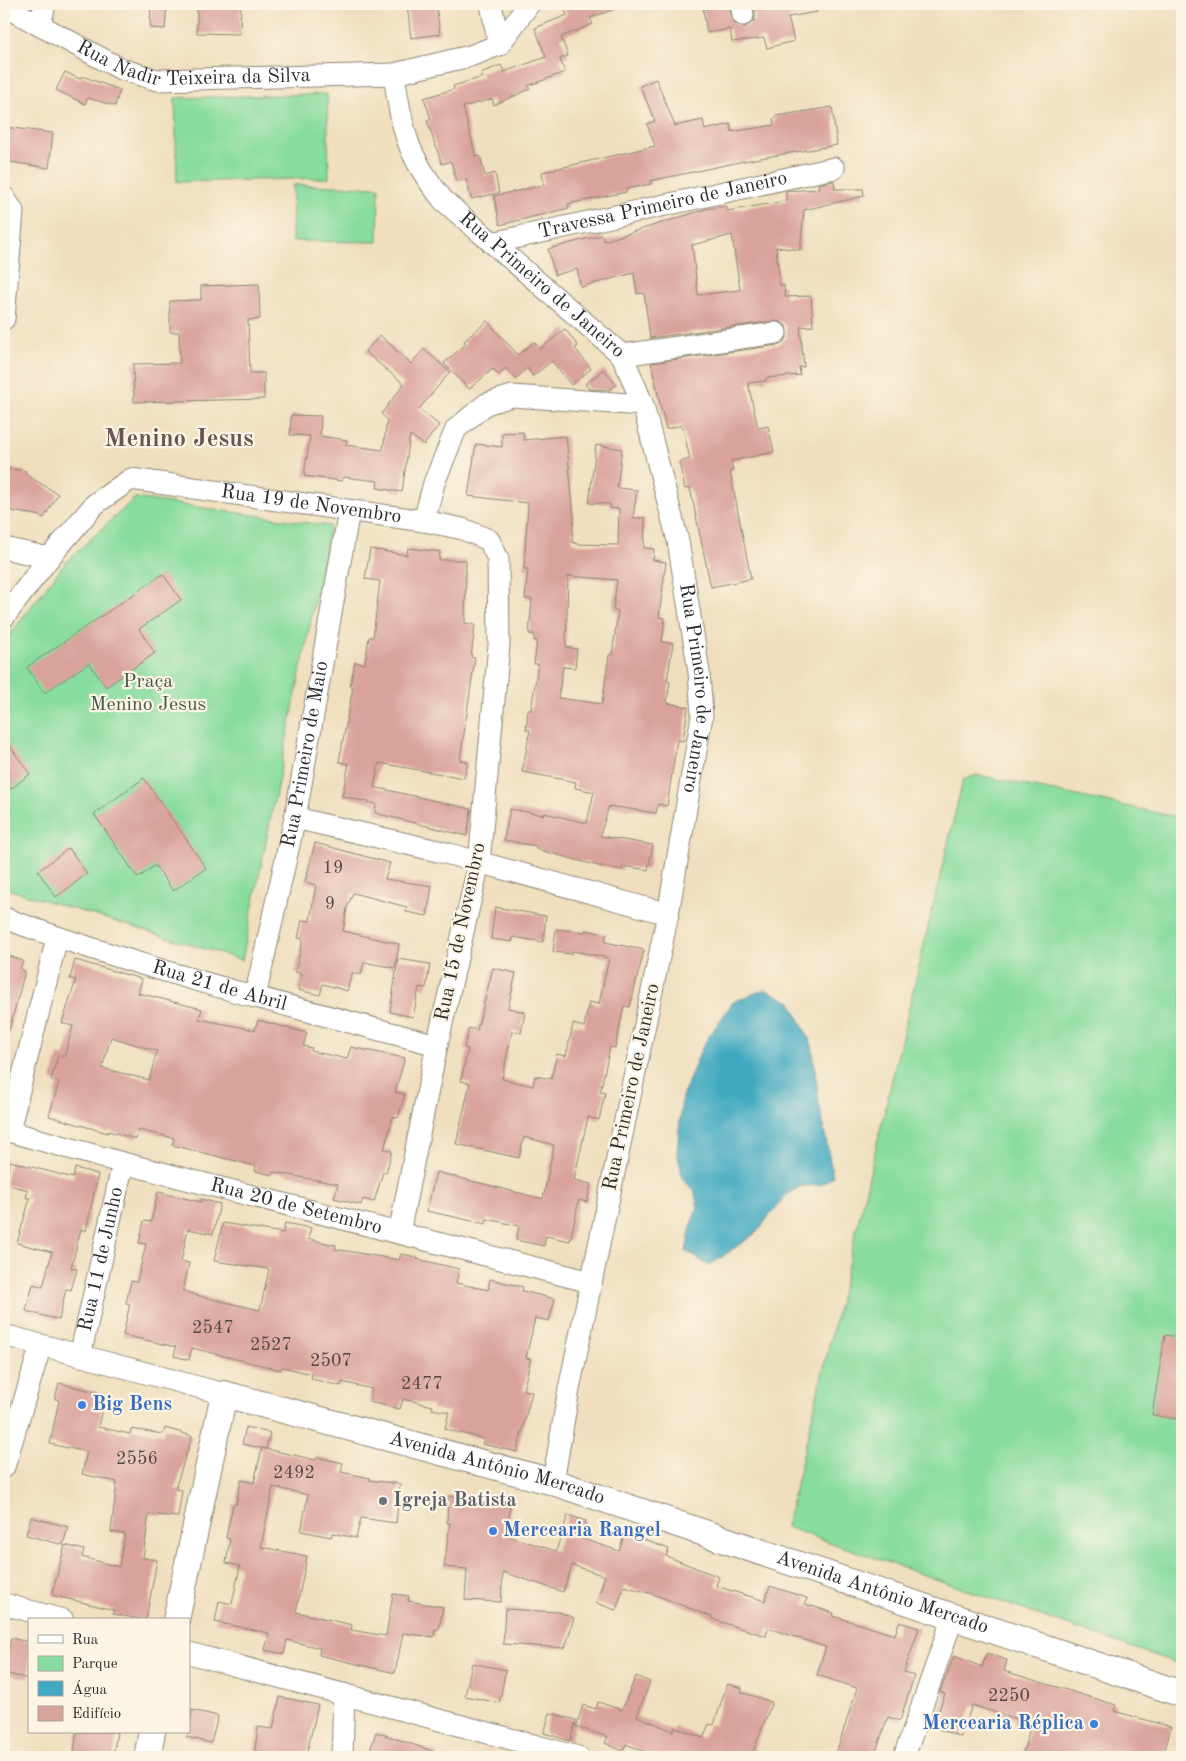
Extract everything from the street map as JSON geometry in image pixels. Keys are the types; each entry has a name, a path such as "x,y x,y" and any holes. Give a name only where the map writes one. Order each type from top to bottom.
{"street":[{"path":"40,26 45,4"},
{"path":"491,4 499,45"},
{"path":"499,45 529,4"},
{"name":"Rua Nadir Teixeira da Silva","path":"4,6 121,69 157,80 394,74 470,56 499,45"},
{"name":"Rua Primeiro de Janeiro","path":"394,74 406,141 423,175 444,201 622,355 643,405 678,542 699,672 702,716 668,914 569,1389 553,1482"},
{"name":"Travessa Primeiro de Janeiro","path":"492,243 834,168"},
{"path":"4,197 13,211 4,319"},
{"path":"622,355 776,333"},
{"path":"424,521 434,483 456,429 486,404 512,396 643,405"},
{"name":"Rua 19 de Novembro","path":"49,558 95,504 132,479 424,521 463,529 489,540"},
{"name":"Rua Primeiro de Maio","path":"255,997 295,818 349,511"},
{"name":"Rua 15 de Novembro","path":"399,1233 437,1045 479,863 499,645 498,558 489,540"},
{"path":"4,548 49,558 4,617"},
{"path":"295,818 479,863 668,914"},
{"name":"Rua 21 de Abril","path":"4,918 57,938 255,997 437,1045"},
{"path":"6,1130 57,938"},
{"name":"Rua 20 de Setembro","path":"6,1130 123,1163 591,1282"},
{"name":"Rua 11 de Junho","path":"80,1356 123,1163"},
{"name":"Avenida Antônio Mercado","path":"4,1335 553,1482 1182,1694"},
{"path":"4,1468 42,1345"},
{"path":"176,1618 224,1394"},
{"path":"4,1604 56,1618"},
{"path":"904,1757 953,1617"},
{"path":"190,1653 578,1757"},
{"path":"342,1757 344,1694"},
{"path":"147,1757 152,1734"}],"green space":[{"path":"327,94 329,178 177,182 175,98"},
{"path":"293,185 379,187 378,242 292,241"},
{"name":"Praça Menino Jesus","path":"135,498 330,526 242,960 4,888 4,642 65,563"},
{"path":"977,775 1182,818 1182,1665 786,1527 963,780"}],"water":[{"path":"765,989 791,1002 812,1045 819,1103 833,1176 821,1185 802,1186 785,1196 756,1233 709,1266 686,1251 692,1221 698,1208 694,1190 683,1180 677,1151 682,1097 703,1045 733,1002"}],"building":[{"path":"151,4 167,4 165,29 150,28"},
{"path":"197,4 241,4 240,34 197,33"},
{"path":"407,4 436,4 440,34 411,38"},
{"path":"563,4 623,4 623,6 590,18 593,24 561,37 568,56 560,59 565,72 528,86 530,89 494,105 492,99 463,107 476,157 480,156 485,176 495,173 499,193 471,199 466,179 456,181 451,161 442,164 427,121 431,119 424,98 454,89 453,86 483,77 481,73 501,65 504,72 546,57 535,28 567,15"},
{"path":"764,4 817,4 817,12 788,17 794,41 767,48 764,38 732,42 730,29 707,33 703,9 729,5 733,23 745,27 755,20 755,10 765,8"},
{"path":"65,72 80,79 82,76 120,90 115,106 88,98 85,104 56,90"},
{"path":"656,79 675,126 703,120 705,130 730,124 732,132 774,125 773,119 776,116 832,107 837,145 749,160 650,181 651,184 626,189 626,192 568,204 569,208 500,225 494,196 544,185 542,172 655,146 647,124 655,121 640,86"},
{"path":"4,127 53,133 49,168 4,161"},
{"path":"834,181 835,189 863,189 864,196 804,210 800,250 776,247 780,286 784,285 785,297 811,296 813,326 800,327 804,367 799,367 800,375 766,378 766,381 748,383 758,428 768,426 774,452 731,461 733,471 730,471 751,579 711,587 690,488 685,489 679,462 690,459 682,425 666,429 651,363 778,345 787,338 786,326 781,322 774,321 650,338 644,293 637,294 634,273 581,287 577,269 555,275 548,249 602,235 604,241 706,209 727,206 727,211 786,201 786,191 819,189 818,184","holes":["732,235 740,290 698,295 692,245"]},
{"path":"259,284 260,319 248,320 250,373 264,373 264,399 134,402 133,364 180,363 179,332 170,332 170,301 201,300 201,286"},
{"path":"487,321 518,355 534,342 540,349 565,329 578,346 575,348 591,369 571,385 552,361 533,376 527,368 516,379 506,368 499,375 493,369 469,389 444,363 466,344 464,341"},
{"path":"380,335 411,364 424,349 450,372 419,409 439,425 424,445 410,435 402,492 377,488 378,481 343,477 342,481 304,476 310,436 290,435 291,415 321,416 320,436 347,440 346,445 383,450 387,420 381,414 404,384 365,352"},
{"path":"604,369 616,385 609,390 589,389 585,384"},
{"path":"523,432 524,440 566,436 574,517 572,542 578,544 618,545 619,509 610,508 610,504 589,503 596,445 622,449 617,488 637,490 633,518 645,518 644,548 654,549 653,560 666,562 659,617 665,618 662,642 673,643 667,681 670,681 667,703 688,707 683,741 677,740 667,806 658,804 656,813 609,806 600,836 653,845 648,870 623,866 622,870 595,865 536,849 536,846 504,840 510,809 544,815 544,813 587,823 594,792 575,788 576,782 522,772 530,730 526,730 528,710 531,710 538,664 534,664 537,641 534,641 534,634 529,634 532,599 525,599 528,569 524,569 528,503 468,496 476,444 502,447 502,433","holes":["568,576 617,580 613,610 618,611 612,655 609,655 602,704 558,698 563,667 575,668 577,649 566,647"]},
{"path":"4,468 26,471 25,474 58,494 44,518 37,515 4,510"},
{"path":"408,548 440,552 439,560 466,560 465,623 475,625 471,657 475,658 460,760 468,762 464,778 379,763 374,787 471,809 467,836 375,813 376,804 342,796 349,764 339,762 353,687 350,686 355,662 365,664 369,637 373,637 380,581 365,579 370,549 407,555"},
{"path":"163,574 181,600 139,629 155,653 106,687 89,663 44,693 27,667"},
{"path":"4,738 30,774 4,794"},
{"path":"144,778 206,868 173,891 155,865 138,878 94,814"},
{"path":"315,843 390,863 385,879 432,886 427,916 406,912 407,907 353,893 347,908 343,931 399,944 395,968 364,962 361,975 352,973 347,991 323,984 320,995 298,990 302,974 295,972 303,939 298,938 302,920 310,921 316,885 305,882"},
{"path":"69,848 87,874 56,897 38,871"},
{"path":"495,907 546,916 543,942 513,937 512,942 491,939"},
{"path":"556,929 585,932 585,930 606,934 605,942 644,950 630,1007 624,1006 615,1048 610,1047 600,1092 605,1093 599,1120 588,1117 574,1180 591,1184 587,1202 579,1200 570,1241 546,1236 544,1246 516,1240 519,1226 487,1219 486,1224 427,1211 436,1172 543,1199 554,1145 524,1137 519,1158 456,1144 470,1083 461,1081 468,1049 464,1048 469,1028 477,1030 493,968 516,973 508,1008 525,1012 521,1033 512,1031 502,1079 533,1086 535,1076 551,1079 557,1054 566,1056 573,1024 584,1027 589,1002 599,1004 609,958 573,951 572,954 553,952"},
{"path":"4,954 23,961 20,969 25,971 9,1031 4,1030"},
{"path":"398,959 430,964 426,988 419,987 413,1017 390,1012"},
{"path":"75,960 142,979 138,993 202,1009 199,1019 255,1030 258,1020 307,1033 303,1046 312,1048 311,1051 347,1059 351,1047 405,1058 395,1092 405,1094 398,1118 393,1117 384,1149 392,1151 386,1173 383,1172 374,1202 363,1199 361,1205 334,1198 338,1184 273,1172 273,1175 255,1171 256,1166 172,1145 174,1138 139,1130 136,1139 49,1116 59,1082 51,1080 58,1055 64,1057 73,1026 62,1023 76,980 70,979","holes":["111,1037 157,1051 149,1080 102,1068"]},
{"path":"10,1161 73,1178 75,1168 98,1174 86,1231 81,1229 71,1268 77,1269 71,1290 66,1289 59,1320 26,1311 33,1284 43,1287 52,1252 17,1243 30,1198 26,1198 28,1190 5,1184"},
{"path":"158,1192 201,1202 201,1199 220,1204 213,1234 188,1229 181,1261 189,1263 183,1291 203,1297 260,1310 269,1269 214,1261 223,1223 283,1233 285,1223 311,1228 308,1239 336,1245 335,1249 399,1260 401,1254 417,1257 417,1259 459,1269 456,1283 488,1290 490,1279 523,1287 522,1291 555,1299 549,1321 535,1318 526,1358 531,1359 523,1390 532,1392 517,1452 482,1444 484,1439 445,1429 449,1412 432,1409 433,1406 403,1399 400,1409 369,1402 372,1389 342,1382 341,1386 311,1379 312,1374 282,1367 281,1370 192,1348 189,1360 174,1356 176,1347 123,1335 130,1304 126,1303 131,1281 137,1282 146,1244 139,1243 144,1221 151,1222"},
{"path":"1165,1335 1182,1338 1182,1372 1179,1389 1182,1390 1182,1420 1152,1415"},
{"path":"59,1383 105,1394 98,1427 130,1434 131,1429 163,1434 165,1428 192,1436 175,1489 182,1490 178,1517 149,1514 143,1558 157,1560 146,1618 113,1614 114,1610 52,1595 65,1545 84,1550 82,1557 119,1567 125,1534 111,1532 117,1482 82,1474 87,1452 50,1444 59,1400 55,1399"},
{"path":"246,1427 270,1433 266,1449 242,1444"},
{"path":"262,1448 316,1460 317,1457 343,1463 341,1472 370,1478 369,1480 400,1484 396,1523 361,1518 356,1538 332,1533 331,1537 301,1531 308,1495 273,1487 261,1547 307,1556 296,1612 352,1625 351,1630 386,1636 393,1594 409,1596 408,1601 443,1607 439,1629 435,1629 434,1637 403,1633 395,1673 319,1655 320,1648 287,1640 284,1654 265,1650 269,1633 215,1622 219,1601 232,1604 240,1566 226,1563 230,1539 226,1538 233,1504 236,1504 241,1480 254,1483"},
{"path":"448,1496 510,1501 508,1536 556,1551 568,1515 586,1521 580,1538 619,1551 625,1533 669,1549 666,1556 719,1577 716,1586 765,1601 770,1586 807,1598 805,1604 834,1613 833,1616 895,1635 899,1622 919,1628 904,1672 914,1676 900,1721 888,1717 874,1757 835,1757 857,1688 817,1675 826,1647 768,1628 766,1636 712,1619 712,1617 653,1594 624,1586 616,1610 596,1603 605,1576 572,1565 563,1592 503,1572 501,1602 465,1600 467,1569 444,1567 450,1523 447,1523"},
{"path":"31,1517 68,1527 63,1545 26,1535"},
{"path":"505,1609 559,1612 574,1618 565,1648 503,1644"},
{"path":"11,1638 28,1642 28,1679 4,1673"},
{"path":"987,1653 1007,1660 1004,1671 1116,1705 1114,1711 1171,1727 1163,1757 1040,1757 1023,1752 1030,1729 1015,1724 1016,1719 972,1705 961,1737 933,1727 945,1694 940,1692 954,1656 982,1667"},
{"path":"472,1663 506,1670 499,1703 465,1696"},
{"path":"636,1676 650,1682 637,1716 673,1731 675,1727 703,1738 709,1724 714,1725 727,1684 742,1688 741,1692 772,1702 751,1757 658,1757 626,1744 623,1751 605,1743 608,1737 576,1727 583,1705 596,1709 598,1702 622,1710"},
{"path":"280,1697 318,1705 306,1757 254,1757 258,1727 273,1729"},
{"path":"192,1710 218,1716 211,1743 186,1737 190,1734"},
{"path":"550,1713 576,1720 570,1741 544,1733"},
{"path":"376,1732 438,1753 437,1757 368,1757"},
{"path":"77,1734 117,1734 113,1757 73,1757"}],"place":[{"name":"Big Bens","path":"82,1405"},
{"name":"Igreja Batista","path":"383,1501"},
{"name":"Mercearia Rangel","path":"493,1531"},
{"name":"Mercearia Réplica","path":"1094,1724"}],"district":[{"name":"Menino Jesus","path":"179,439"}]}
